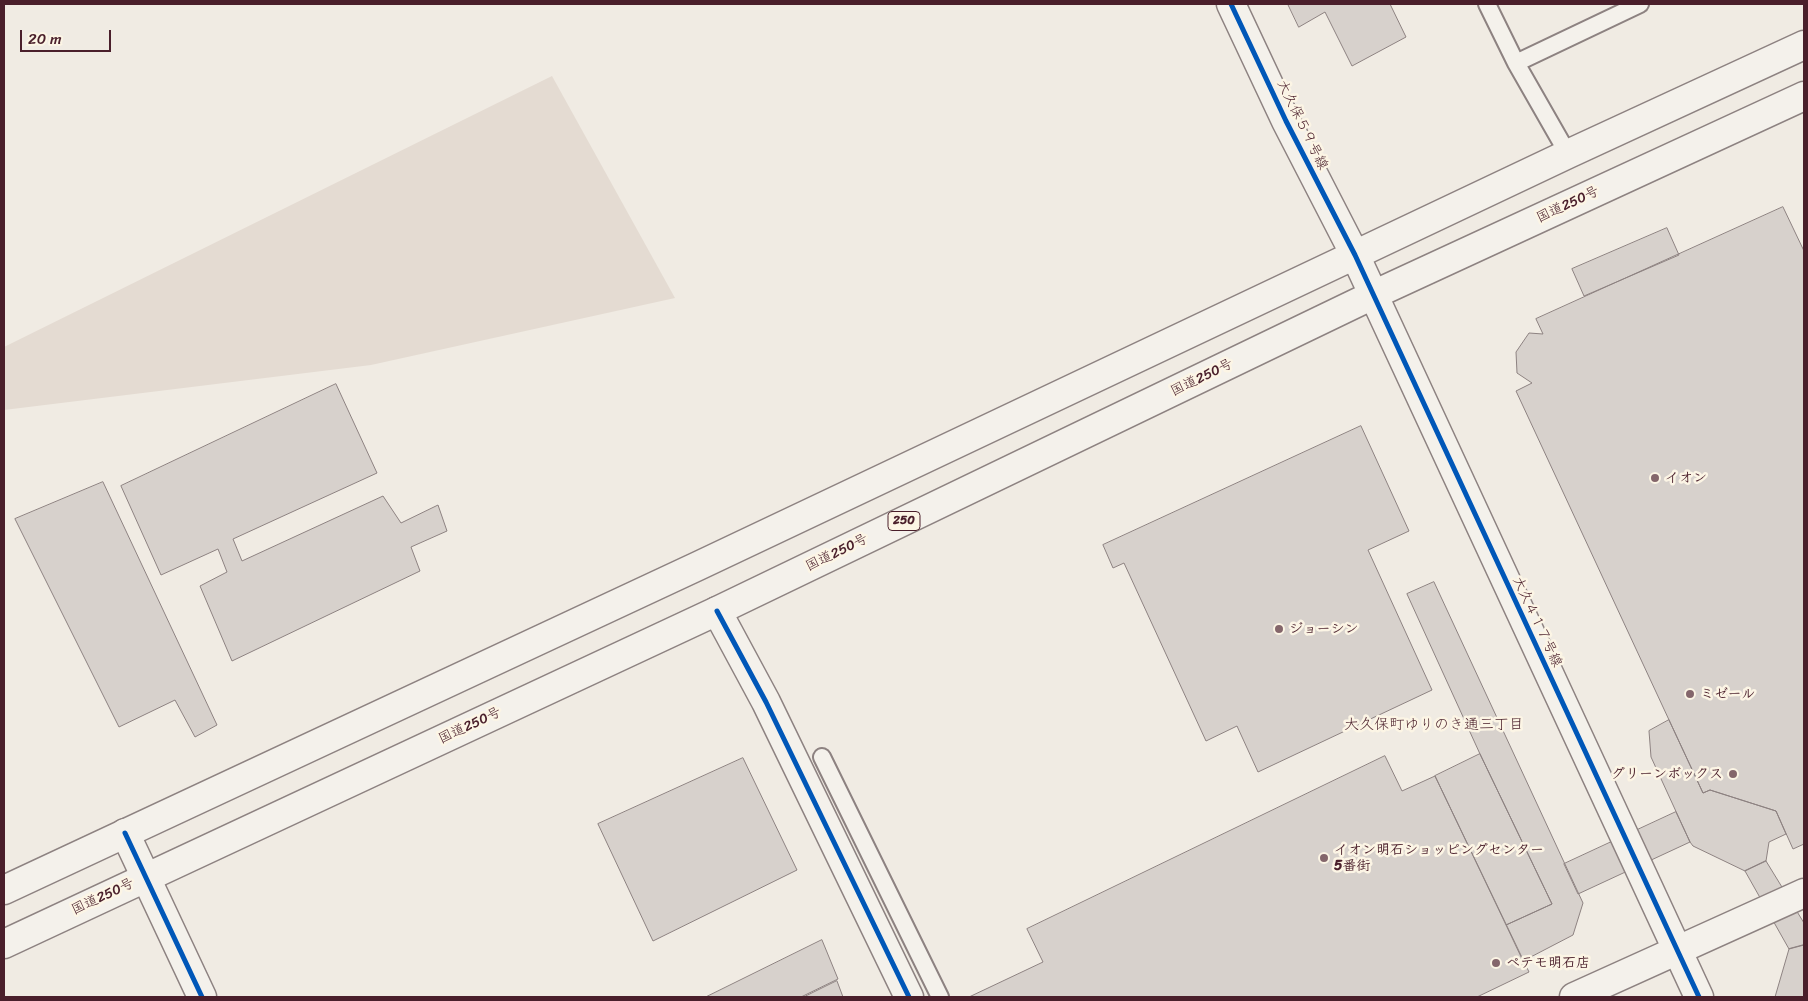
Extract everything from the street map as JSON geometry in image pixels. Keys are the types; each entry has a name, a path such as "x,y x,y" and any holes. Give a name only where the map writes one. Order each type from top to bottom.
{"main road":[{"name":"大久保５９号線","path":"1231,4 1286,121 1355,255"},
{"path":"4,890 689,570 1568,154 1804,45"},
{"name":"国道250号","path":"4,944 718,611 1373,295 1804,96"},
{"name":"大久４１７号線","path":"1355,255 1699,997"},
{"path":"718,611 766,702 909,997"},
{"path":"125,833 202,997"},
{"path":"1574,997 1804,893"}],"lane":[{"path":"1487,4 1516,63 1568,154"},
{"path":"1516,63 1640,4"},
{"path":"822,757 940,997"}],"shaded area":[{"path":"552,76 675,298 371,365 4,410 4,347"}],"building":[{"path":"1288,4 1390,4 1406,37 1352,66 1325,12 1299,27"},
{"path":"1783,207 1804,251 1804,844 1793,849 1776,811 1710,790 1703,793 1516,391 1532,383 1517,373 1516,352 1529,333 1543,334 1536,319"},
{"path":"1667,228 1679,255 1584,296 1572,269"},
{"path":"336,384 377,473 233,539 242,561 383,496 401,523 438,505 447,531 411,547 420,571 232,661 200,586 227,572 218,549 161,575 121,486"},
{"name":"ジョーシン","path":"1361,426 1409,531 1368,550 1432,690 1258,772 1237,726 1206,741 1124,563 1113,568 1103,545"},
{"path":"103,482 217,725 195,737 175,700 119,727 15,519"},
{"path":"1434,582 1583,903 1573,935 1523,961 1506,925 1552,904 1480,754 1407,594"},
{"path":"1669,720 1703,793 1710,790 1776,811 1786,834 1769,842 1766,861 1745,871 1693,846 1690,842 1651,757 1649,731"},
{"path":"1480,754 1552,904 1506,925 1435,776"},
{"name":"イオン明石ショッピングセンター 5番街","path":"1385,756 1402,791 1435,776 1529,972 1477,997 969,997 1043,962 1027,929"},
{"path":"743,758 797,870 653,941 598,824"},
{"path":"1676,812 1690,842 1578,894 1564,864"},
{"path":"1766,861 1804,923 1804,945 1789,949 1745,871"},
{"path":"822,940 838,979 801,997 706,997"},
{"path":"1804,945 1804,997 1775,997 1789,949"},
{"path":"837,981 843,997 804,997"}],"cycle path":[{"path":"1231,4 1286,121 1355,255 1699,997"},
{"path":"717,611 766,702 909,997"},
{"path":"125,833 202,997"}],"place":[{"name":"イオン","path":"1655,478"},
{"name":"ジョーシン","path":"1279,629"},
{"name":"ミゼール","path":"1690,694"},
{"name":"グリーンボックス","path":"1733,774"},
{"name":"イオン明石ショッピングセンター 5番街","path":"1324,858"},
{"name":"ペテモ明石店","path":"1496,963"}],"district":[{"name":"大久保町ゆりのき通三丁目","path":"1434,725"}]}
